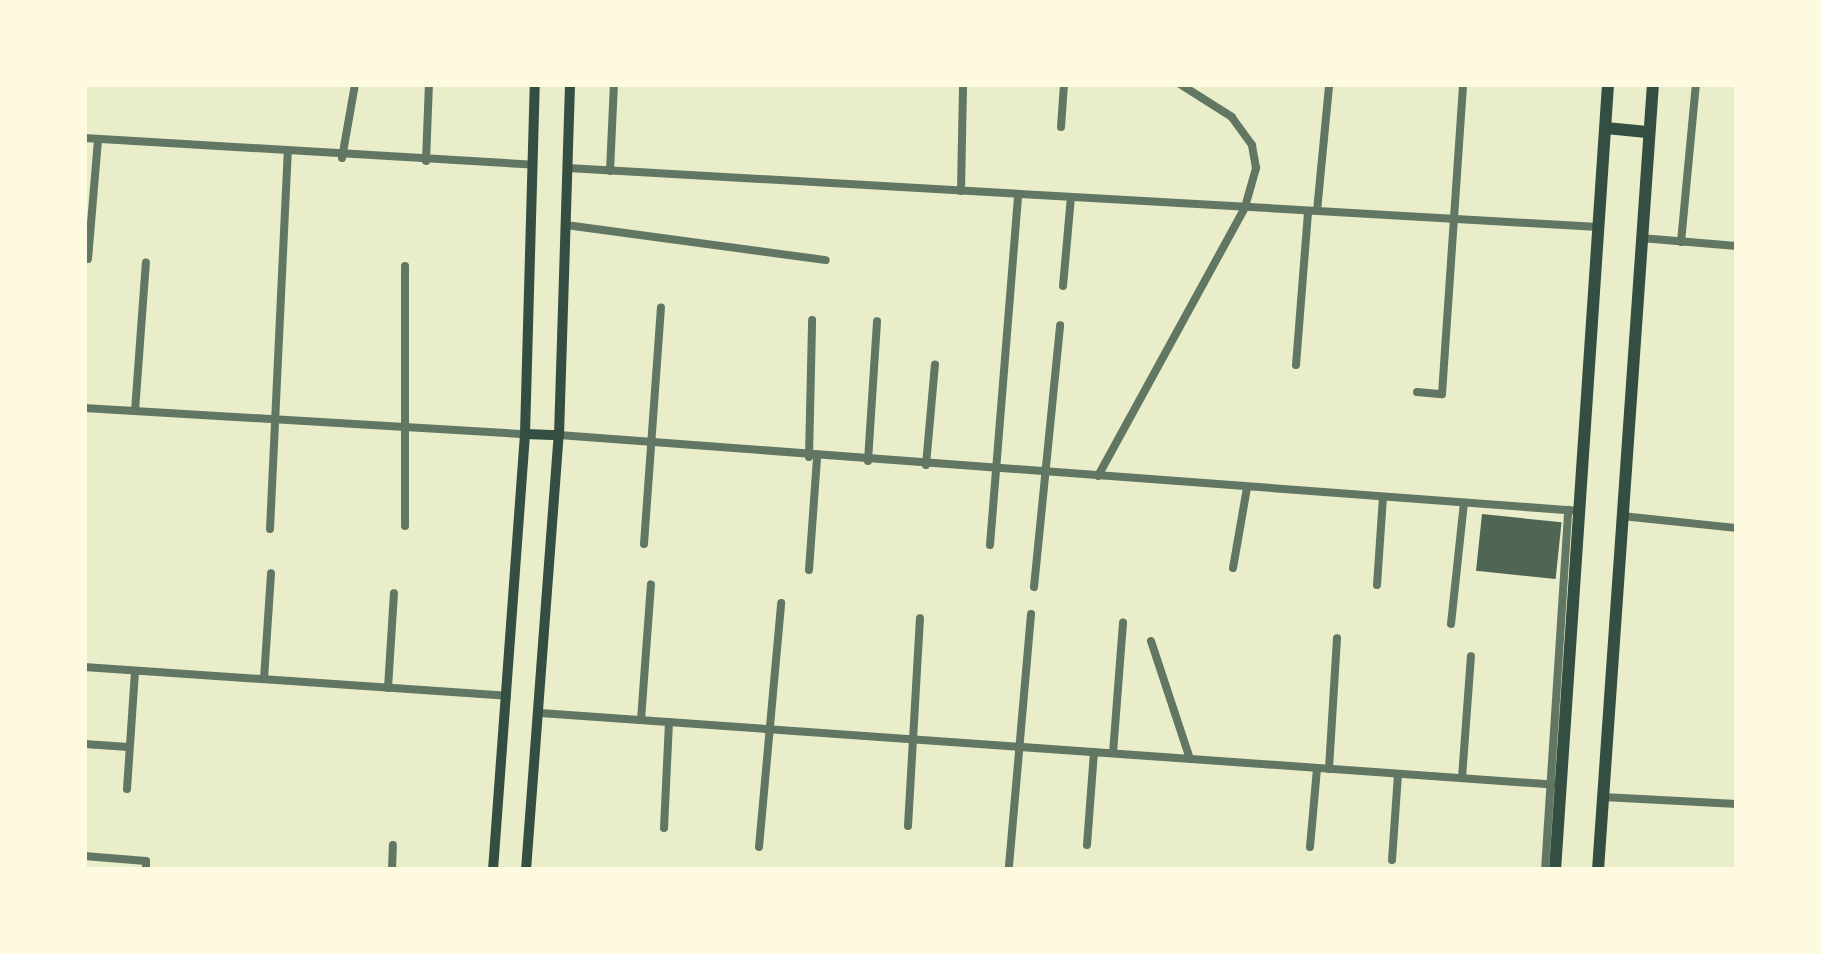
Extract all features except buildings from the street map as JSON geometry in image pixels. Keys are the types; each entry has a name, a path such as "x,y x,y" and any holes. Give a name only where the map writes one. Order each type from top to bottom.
{"main road":[{"path":"493,870 525,434 535,84"},
{"path":"526,870 559,435 570,84"},
{"path":"1555,870 1555,785 1573,511 1608,84"},
{"path":"1598,870 1653,84"},
{"path":"1606,128 1647,131"},
{"path":"525,434 559,435"}],"street":[{"path":"342,158 355,84"},
{"path":"426,161 429,84"},
{"path":"610,170 614,84"},
{"path":"961,191 963,84"},
{"path":"1061,127 1064,84"},
{"path":"1098,477 1245,207 1256,168 1252,145 1232,117 1180,84"},
{"path":"1417,392 1442,394 1462,84"},
{"path":"1681,242 1696,84"},
{"path":"1296,365 1329,86"},
{"path":"84,138 342,158 532,166"},
{"path":"88,259 98,140"},
{"path":"270,529 288,154"},
{"path":"566,168 1598,227"},
{"path":"990,545 1018,194"},
{"path":"1063,286 1071,197"},
{"path":"566,225 826,260"},
{"path":"1640,238 1737,246"},
{"path":"135,411 146,262"},
{"path":"405,266 400,429 405,526"},
{"path":"644,544 662,308"},
{"path":"809,569 812,320"},
{"path":"868,461 877,321"},
{"path":"1034,587 1060,325"},
{"path":"926,465 935,364"},
{"path":"84,408 525,434"},
{"path":"559,435 651,446 1573,511"},
{"path":"1234,568 1247,488"},
{"path":"1377,585 1383,497"},
{"path":"1451,624 1464,503"},
{"path":"1622,516 1737,528"},
{"path":"264,680 271,573"},
{"path":"641,720 651,584"},
{"path":"388,688 394,593"},
{"path":"759,847 781,603"},
{"path":"1009,866 1031,614"},
{"path":"908,826 920,618"},
{"path":"1113,753 1123,622"},
{"path":"1329,769 1337,638"},
{"path":"1151,641 1190,759"},
{"path":"1462,778 1472,656"},
{"path":"84,668 507,696"},
{"path":"127,789 135,671"},
{"path":"540,713 1555,785 1545,870"},
{"path":"664,828 669,722"},
{"path":"84,744 129,747"},
{"path":"1087,845 1094,752"},
{"path":"1310,848 1317,768"},
{"path":"1392,860 1398,774"},
{"path":"1604,797 1737,804"},
{"path":"392,870 393,845"},
{"path":"84,856 146,861 146,870"}]}
